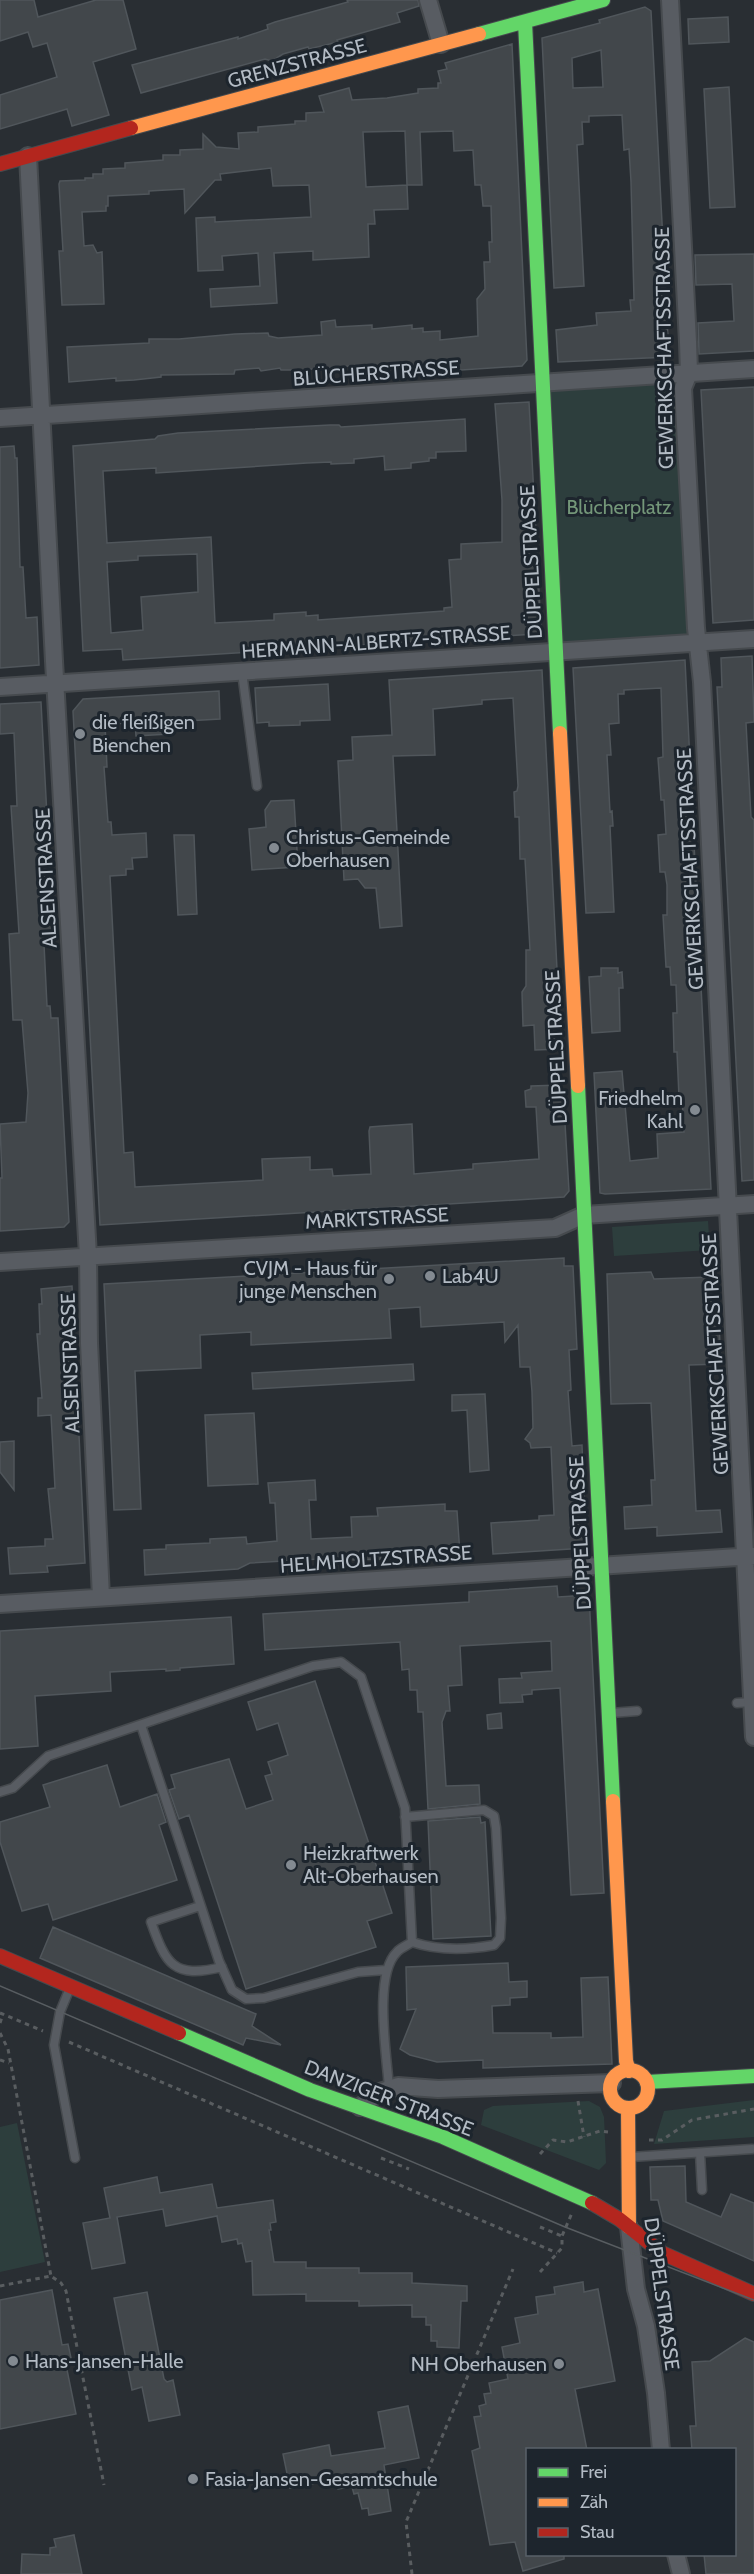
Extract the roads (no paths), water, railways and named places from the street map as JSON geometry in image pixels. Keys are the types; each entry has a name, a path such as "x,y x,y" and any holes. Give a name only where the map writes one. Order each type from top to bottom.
{"street":[{"path":"428,0 441,44"},
{"name":"GRENZSTRASSE","path":"0,164 603,0"},
{"name":"GEWERKSCHAFTSSTRASSE","path":"670,0 689,373 683,388 697,642 702,682 728,1205 750,1557 745,1702 754,1737"},
{"name":"DÜPPELSTRASSE","path":"525,22 611,1713 626,2061 629,2071"},
{"name":"ALSENSTRASSE","path":"28,156 88,1256 89,1343 101,1597"},
{"name":"BLÜCHERSTRASSE","path":"0,418 754,369"},
{"name":"HERMANN-ALBERTZ-STRASSE","path":"0,687 754,639"},
{"name":"MARKTSTRASSE","path":"0,1262 555,1228 584,1215 754,1204"},
{"name":"HELMHOLTZSTRASSE","path":"0,1604 750,1557"},
{"name":"DANZIGER STRASSE","path":"0,1956 310,2090 442,2137 595,2203 672,2258 754,2294"},
{"path":"629,2071 639,2073 647,2082 648,2091 645,2100 637,2107 620,2106 614,2100 611,2092 612,2083 618,2074 629,2071"},
{"path":"647,2082 754,2076"},
{"path":"360,2107 381,2092 406,2086 438,2089 612,2083"},
{"name":"DÜPPELSTRASSE","path":"628,2108 627,2157 630,2227 636,2289 646,2326 656,2392 661,2448"},
{"path":"676,2556 681,2574"}],"lane":[{"path":"242,672 257,786"},
{"path":"0,1792 13,1788 48,1756 313,1666 341,1662 361,1677 405,1808 412,1942"},
{"path":"611,1713 637,1711"},
{"path":"141,1725 200,1906 232,1990 246,1999 264,1998 358,1972 386,1970"},
{"path":"405,1817 484,1810 494,1816 498,1861 501,1918 500,1938 494,1945 433,1949 412,1942"},
{"path":"200,1906 151,1922 162,1953 172,1965 187,1970 204,1971 222,1967"},
{"path":"381,2092 386,1970 396,1952 412,1942"},
{"path":"70,1988 60,2012 54,2045 75,2158"},
{"path":"627,2157 752,2149"},
{"path":"700,2153 702,2190"}],"tram line":[{"path":"0,1986 565,2227 754,2300"}],"place":[{"name":"die fleißigen Bienchen","path":"80,734"},
{"name":"Christus-Gemeinde Oberhausen","path":"274,848"},
{"name":"Friedhelm Kahl","path":"695,1110"},
{"name":"Lab4U","path":"430,1276"},
{"name":"CVJM - Haus für junge Menschen","path":"389,1279"},
{"name":"Heizkraftwerk Alt-Oberhausen","path":"291,1865"},
{"name":"Hans-Jansen-Halle","path":"13,2361"},
{"name":"NH Oberhausen","path":"559,2364"},
{"name":"Fasia-Jansen-Gesamtschule","path":"193,2479"}],"park label":[{"name":"Blücherplatz","path":"619,507"}]}
